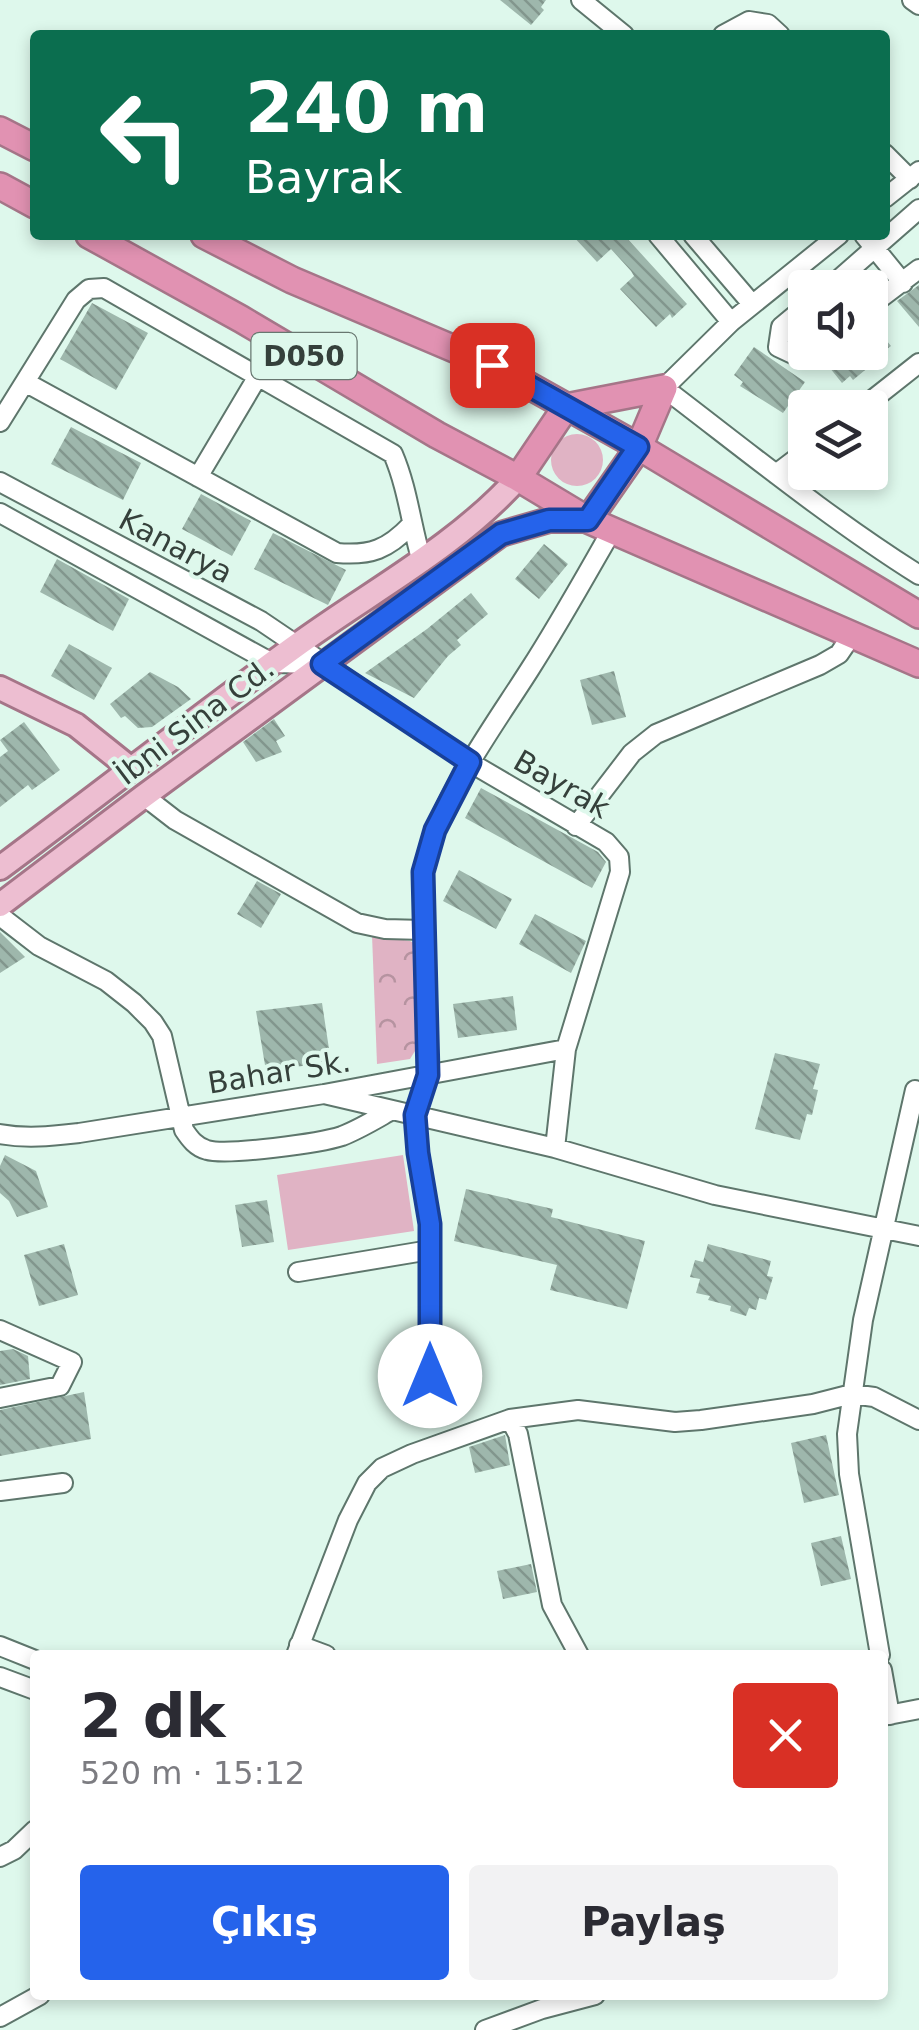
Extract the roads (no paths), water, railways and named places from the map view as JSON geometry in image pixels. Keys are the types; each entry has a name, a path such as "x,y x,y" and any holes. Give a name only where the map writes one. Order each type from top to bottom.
{"highway":[{"path":"0,130 30,145"},
{"path":"0,186 30,202"},
{"name":"D050","path":"98,240 241,319 437,436 600,525 919,664"},
{"name":"D050","path":"214,240 292,280 492,365 638,447 919,615"},
{"path":"518,478 566,408 664,388"},
{"path":"600,525 664,388"}],"main road":[{"name":"İbni Sina Cd.","path":"0,868 296,646 422,562 498,500 518,478"},
{"name":"İbni Sina Cd.","path":"0,906 501,534 549,520 600,525"},
{"path":"0,688 76,724 131,769"}],"street":[{"path":"581,0 618,30"},
{"path":"912,0 919,6"},
{"path":"733,30 749,21 768,24 775,30"},
{"path":"890,158 914,175 890,194"},
{"path":"890,229 919,209"},
{"path":"662,240 731,322"},
{"path":"697,240 752,304"},
{"path":"828,240 731,322 664,388 870,544 919,576"},
{"path":"845,270 870,242 903,283"},
{"path":"888,293 919,269"},
{"path":"0,422 76,300 89,289 104,288 393,454 405,482 411,525 422,562"},
{"path":"788,322 781,328 778,347 788,352"},
{"path":"885,390 919,363"},
{"path":"198,477 258,376"},
{"path":"25,382 338,553 379,550 395,542 411,525"},
{"path":"776,474 788,465"},
{"name":"Kanarya","path":"0,482 260,622 322,664"},
{"path":"0,512 272,664 322,664"},
{"path":"430,1376 430,1224 415,1115 428,1075 423,872 426,854 470,762 550,638 600,525"},
{"path":"576,826 632,754 656,734 820,665 839,654 852,635"},
{"name":"Bayrak","path":"322,664 470,762 606,842 619,857 620,872 566,1050 554,1148"},
{"path":"144,796 175,820 358,922 385,929 424,930"},
{"path":"0,916 39,946 106,981 152,1022 162,1036 184,1130 190,1140 206,1150 317,1143 392,1110"},
{"name":"Bahar Sk.","path":"0,1134 48,1137 324,1094 566,1050"},
{"path":"879,1650 849,1474 847,1434 862,1320 916,1090"},
{"path":"324,1094 554,1148 715,1195 919,1236"},
{"path":"298,1272 430,1250"},
{"path":"0,1330 72,1362 60,1386 0,1398"},
{"path":"297,1650 367,1482 382,1468 412,1454 510,1419 578,1410 675,1422 813,1404 852,1394 874,1398 919,1420"},
{"path":"510,1419 518,1434 552,1605 576,1650"},
{"path":"0,1491 63,1483"},
{"path":"0,1646 30,1658"},
{"path":"0,1677 30,1688"},
{"path":"888,1716 919,1709"},
{"path":"5,1851 30,1834"},
{"path":"0,2016 30,2000"},
{"path":"485,2030 577,2000"}]}
